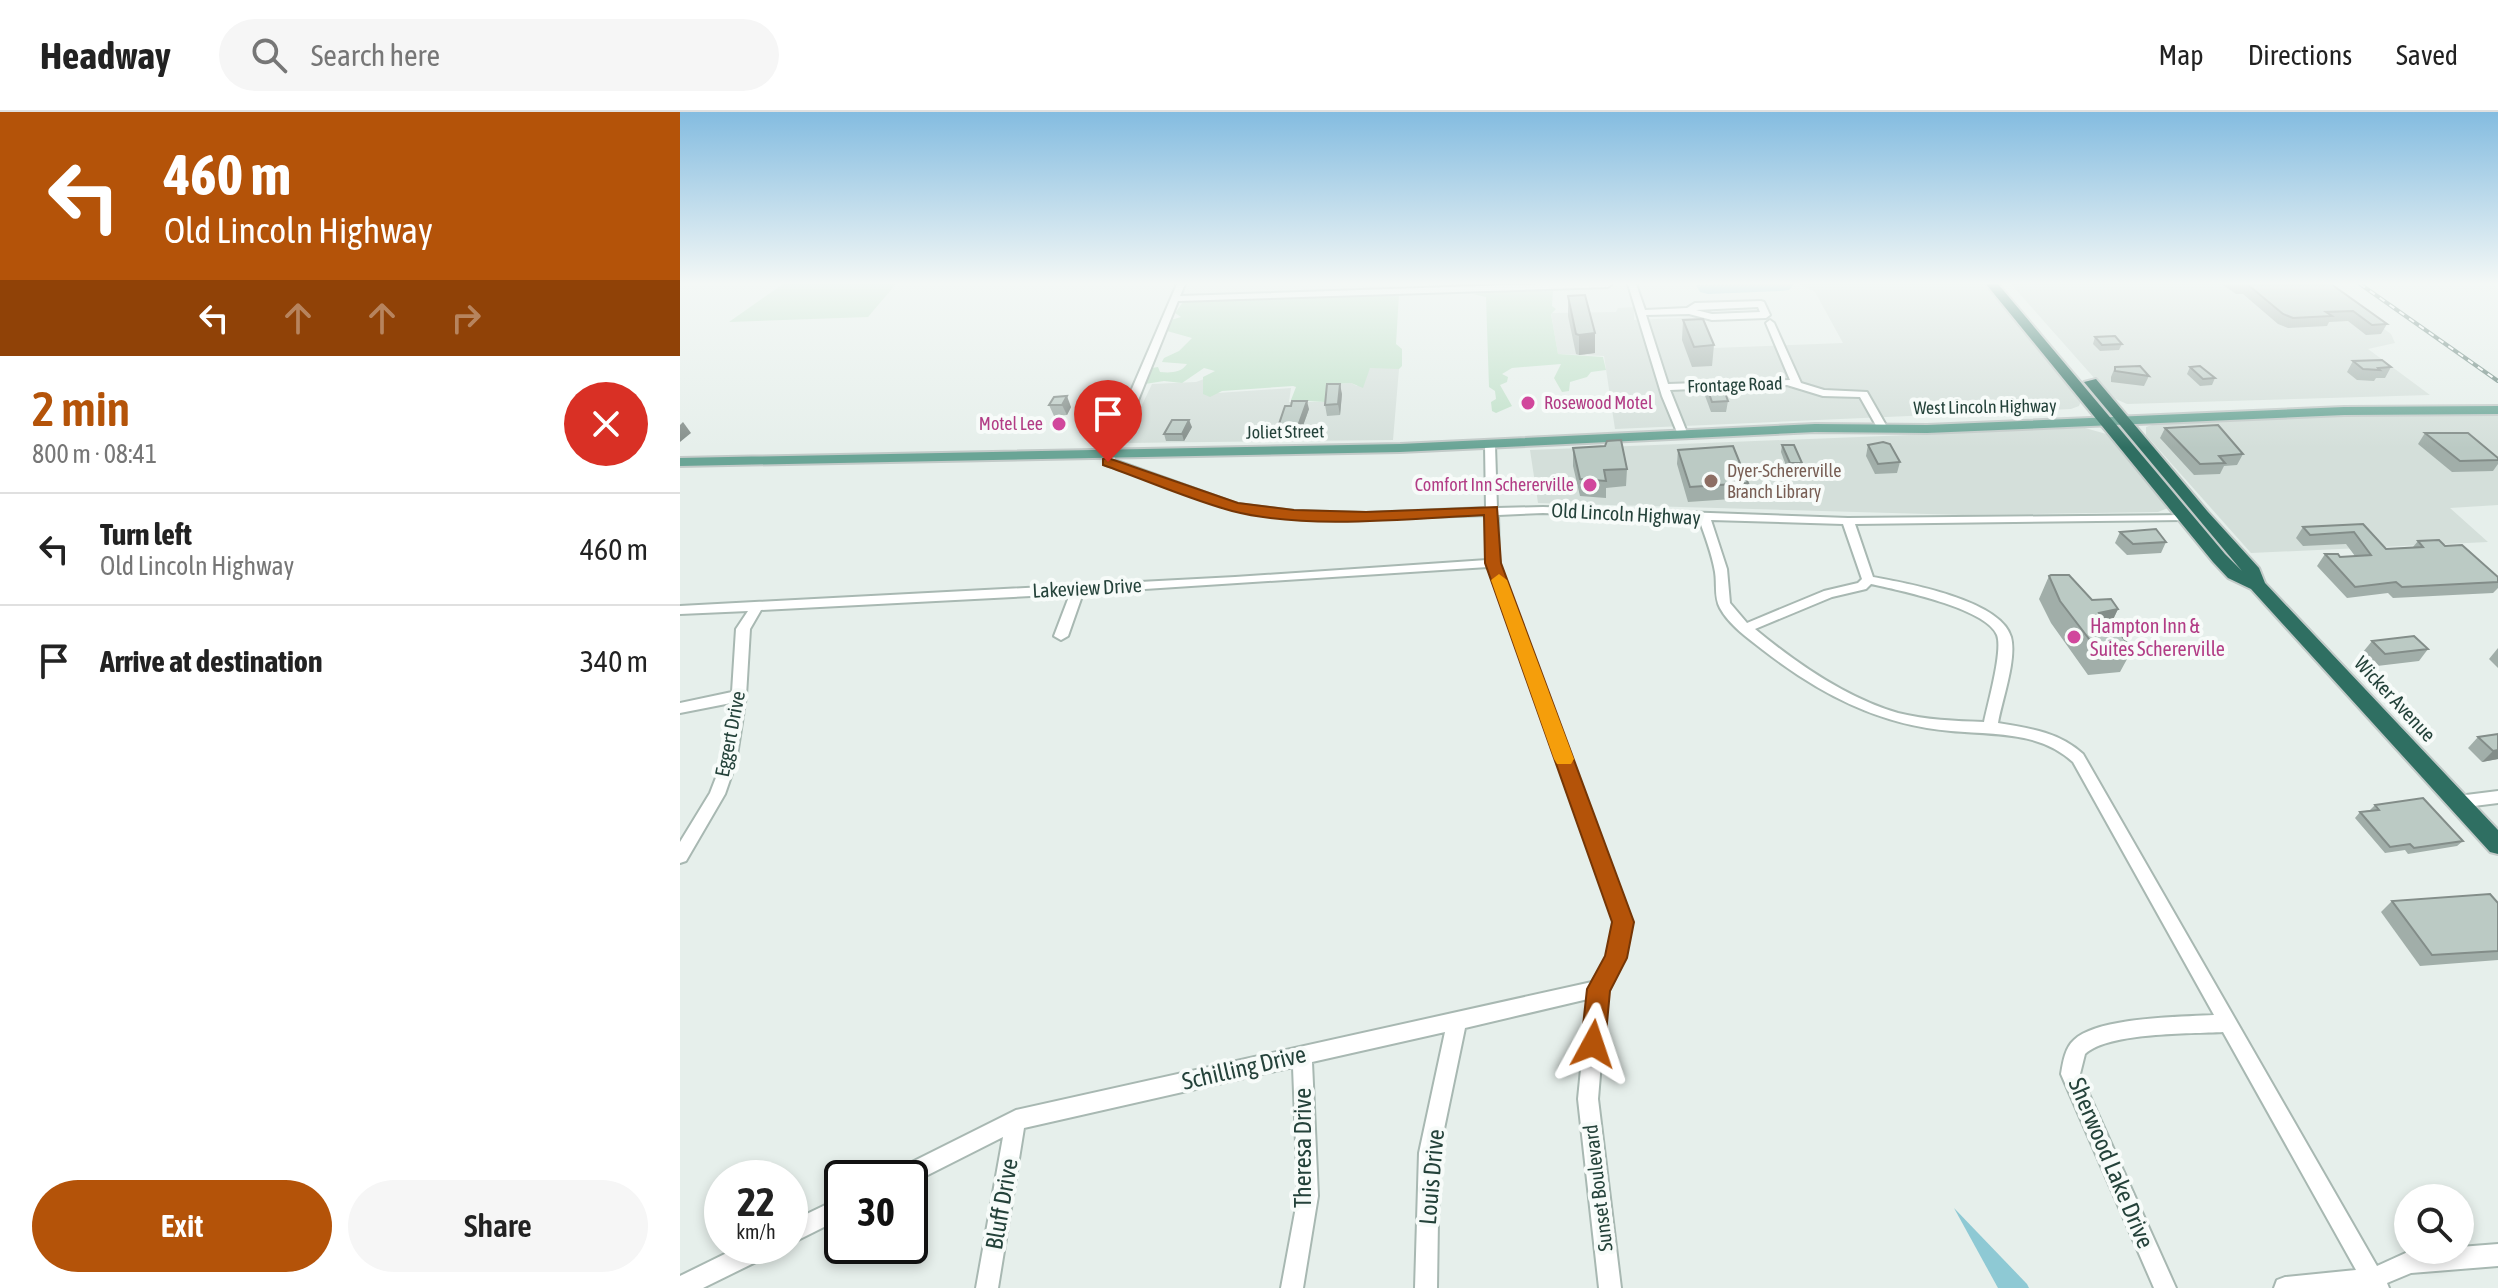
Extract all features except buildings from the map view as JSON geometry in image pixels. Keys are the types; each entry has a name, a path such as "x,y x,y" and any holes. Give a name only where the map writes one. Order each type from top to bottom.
{"highway":[{"path":"2041,339 2111,416"},
{"path":"2049,339 2111,416"},
{"name":"Wicker Avenue","path":"2111,416 2190,523 2234,574 2257,585 2498,845"},
{"name":"Wicker Avenue","path":"2111,416 2253,572 2257,585"},
{"path":"2190,523 2193,517 2219,543 2229,545"}],"main road":[{"name":"West Lincoln Highway","path":"1886,426 1927,429 2111,416 2498,397"},
{"name":"West Lincoln Highway","path":"2111,416 2498,410"},
{"name":"Joliet Street","path":"680,462 1490,445 1886,426"}],"street":[{"path":"1109,454 1158,339"},
{"path":"1649,339 1683,435"},
{"path":"1776,339 1797,385"},
{"name":"Frontage Road","path":"1664,387 1770,382 1797,385 1823,393 1863,394 1871,408"},
{"path":"1871,408 1886,426"},
{"path":"1860,427 1871,417 1871,408"},
{"name":"Sunset Boulevard","path":"1490,445 1493,563 1623,922 1616,958 1598,989 1589,1125 1610,1288"},
{"name":"Old Lincoln Highway","path":"1109,454 1108,462 1112,465 1235,507 1294,514 1366,516 1492,510 1848,521 2162,518 2190,523"},
{"path":"1704,517 1722,573 1725,606 1746,628 1818,682 1865,709 1908,722 1990,727 2042,736 2067,746 2078,758 2375,1283"},
{"name":"Old Lincoln Highway","path":"2162,518 2190,523"},
{"path":"1848,521 1868,580"},
{"name":"Lakeview Drive","path":"680,610 1493,563"},
{"path":"1746,628 1828,594 1862,586 1868,580"},
{"path":"1868,580 1968,607 1987,615 2003,632 2005,648 1990,727"},
{"path":"1061,636 1078,589"},
{"name":"Eggert Drive","path":"680,856 717,794 729,762 739,696 743,629 757,606"},
{"path":"680,708 739,696"},
{"path":"2458,802 2498,797"},
{"path":"680,826 700,825"},
{"name":"Schilling Drive","path":"928,1164 1016,1120 1598,989"},
{"name":"Louis Drive","path":"1426,1288 1429,1153 1457,1020"},
{"name":"Sherwood Lake Drive","path":"2165,1288 2070,1074 2073,1056 2085,1042 2110,1034 2229,1023"},
{"name":"Theresa Drive","path":"1292,1288 1308,1196 1302,1055"},
{"name":"Bluff Drive","path":"987,1288 1016,1120"},
{"path":"2285,1288 2375,1283 2410,1262 2498,1255"},
{"path":"680,1288 728,1264"}],"shaded area":[{"path":"1555,339 1709,339 1713,348 1843,343 1841,339 2030,339 2081,401 2079,406 2071,409 1615,429 1604,356 1558,354"},
{"path":"2060,339 2393,339 2395,343 2368,349 2430,395 2127,404 2111,397"},
{"path":"1370,368 1399,369 1393,440 1124,443 1152,384 1204,379 1203,394 1291,388 1289,402 1326,402 1329,384 1351,383 1357,386"},
{"path":"2366,415 2498,415 2498,505 2450,508 2488,542 2251,553 2146,435 2146,427 2155,424"},
{"path":"2085,428 2110,435 2168,508 2158,512 1962,515 1538,503 1530,450"}],"green space":[{"path":"1191,339 1396,339 1396,344 1402,349 1402,366 1399,369 1370,368 1363,388 1351,383 1329,384 1325,402 1291,400 1296,387 1293,386 1222,391 1210,397 1203,394 1203,377 1215,371 1204,368 1182,383 1164,381 1145,384 1152,368 1158,367 1160,372 1182,369 1187,364 1162,362"},
{"path":"1487,339 1555,339 1558,354 1603,357 1606,370 1591,372 1587,377 1570,382 1569,391 1562,392 1554,378 1561,364 1512,368 1502,374 1508,377 1507,382 1500,385 1512,406 1496,413 1492,411 1491,402 1496,399 1495,391 1489,387"}],"water":[{"path":"1954,1208 2027,1284 2029,1288 1998,1288"}],"railway":[{"path":"2438,339 2498,381"}],"slow traffic":[{"path":"1499,580 1564,759"}],"place":[{"name":"Rosewood Motel","path":"1528,403"},
{"name":"Motel Lee","path":"1059,424"},
{"name":"Dyer-Schererville Branch Library","path":"1711,481"},
{"name":"Comfort Inn Schererville","path":"1590,485"},
{"name":"Hampton Inn & Suites Schererville","path":"2074,637"}],"route":[{"path":"1108,462 1235,507 1294,514 1366,516 1492,510 1493,563 1623,922 1616,958 1598,989 1593,1044"}]}
